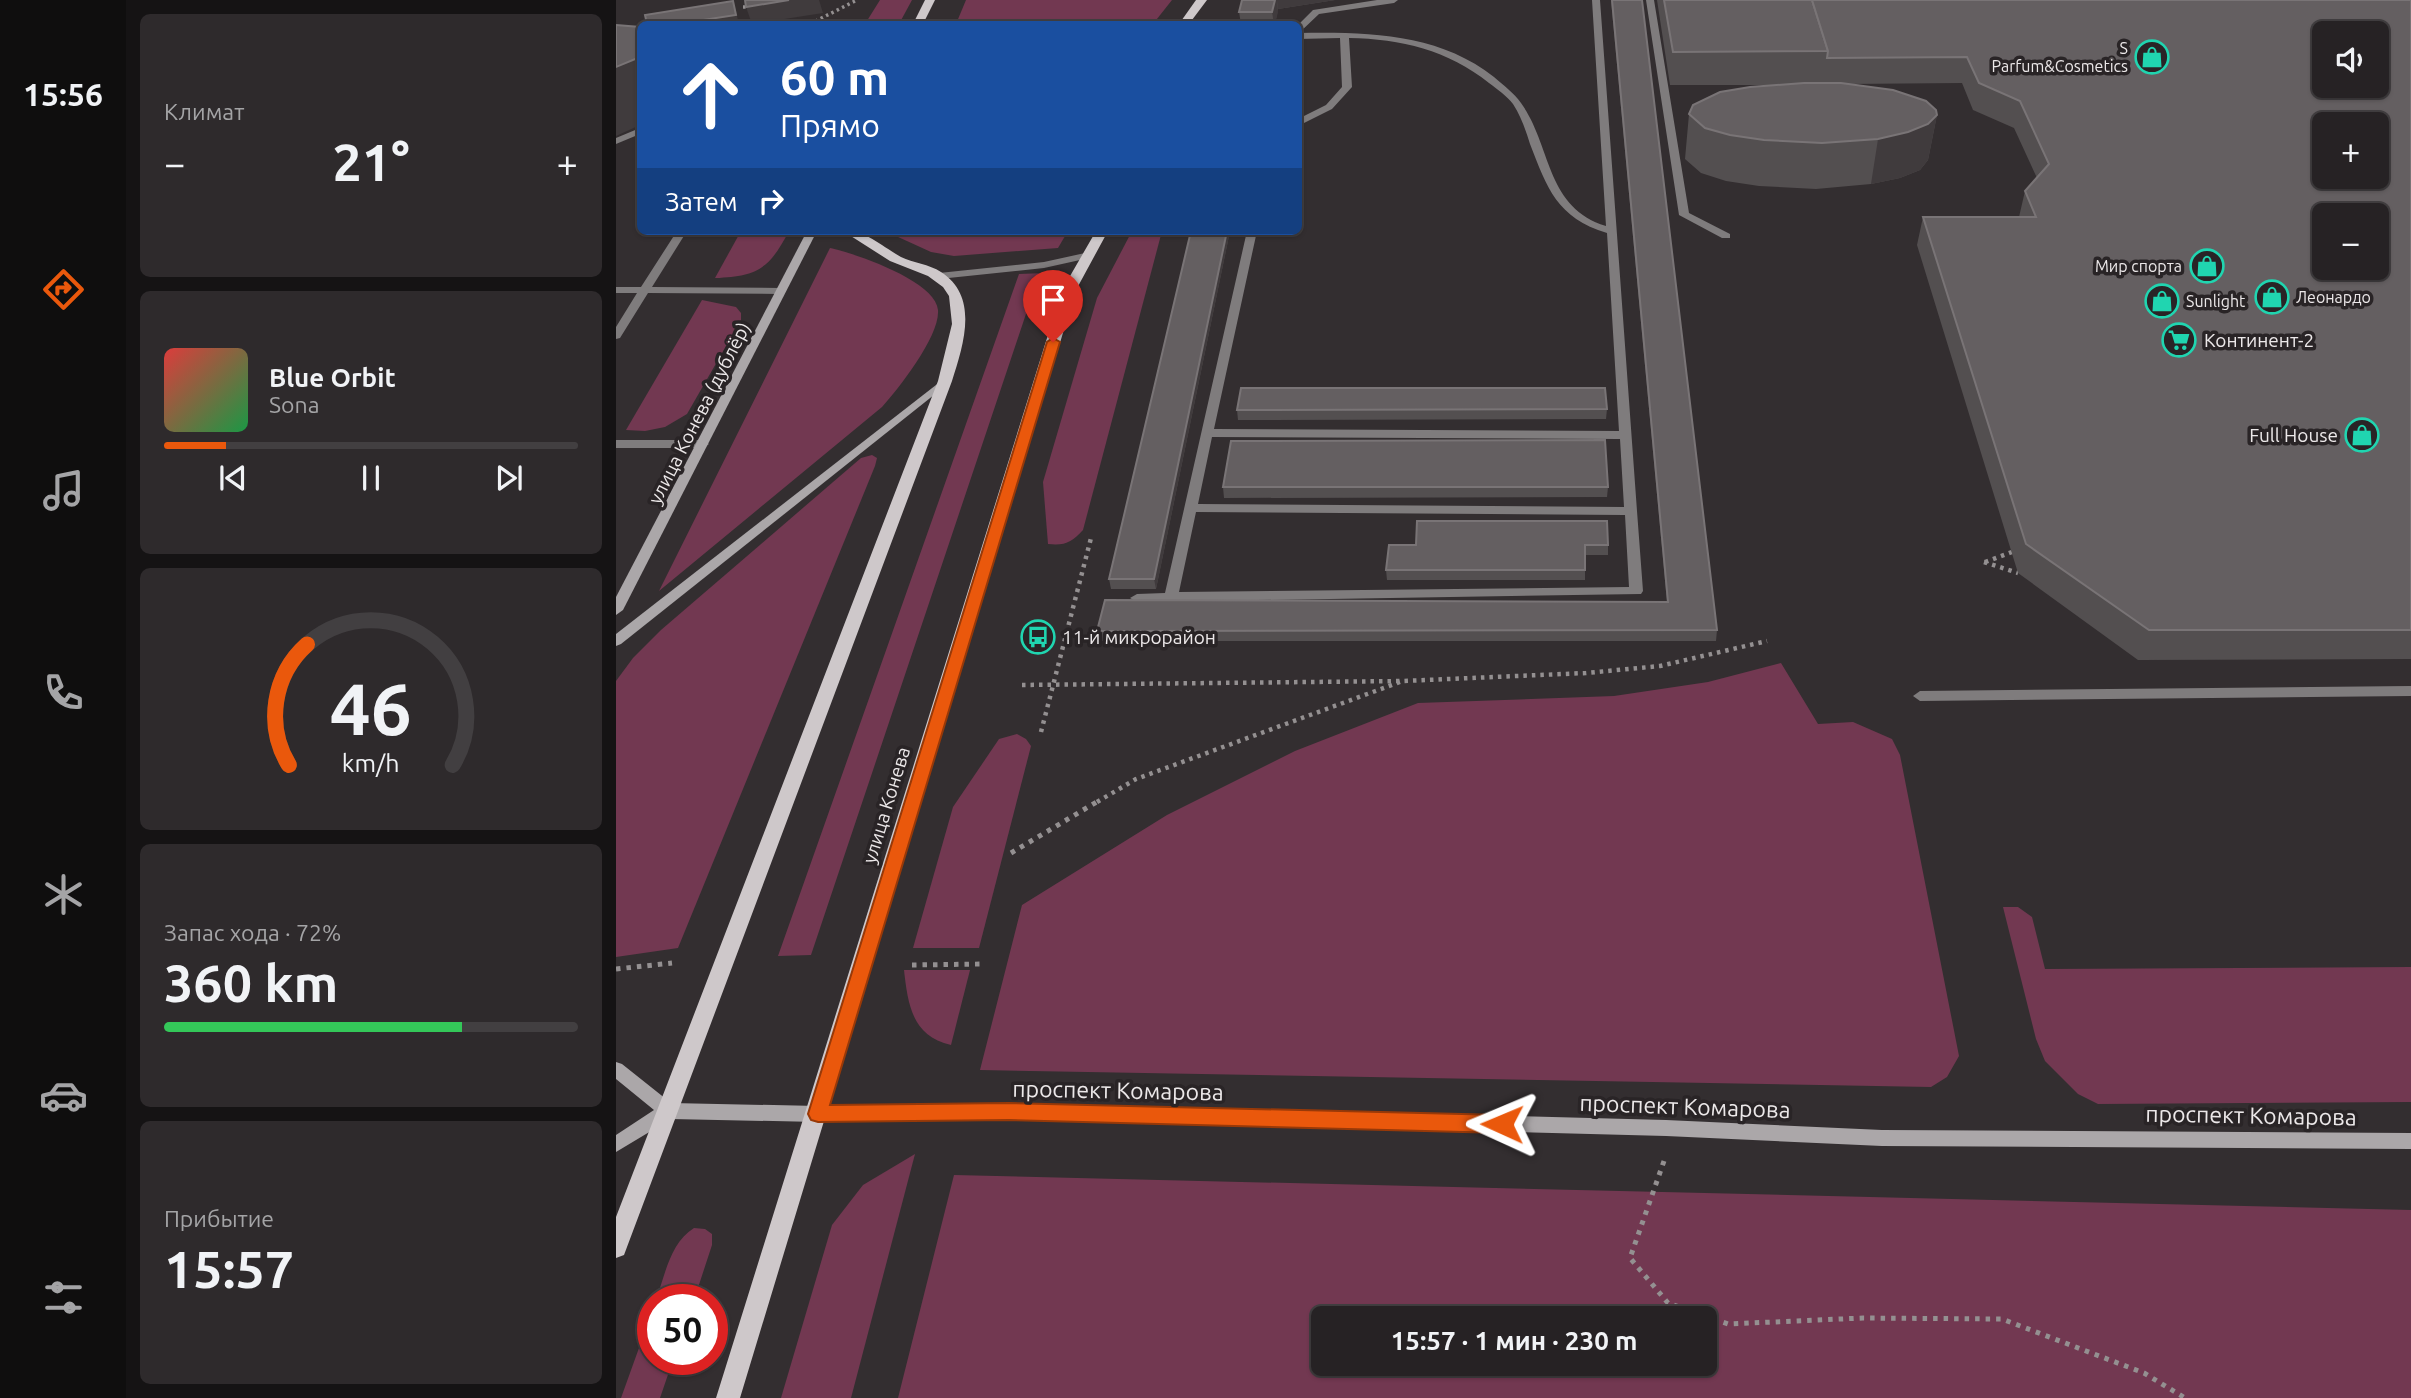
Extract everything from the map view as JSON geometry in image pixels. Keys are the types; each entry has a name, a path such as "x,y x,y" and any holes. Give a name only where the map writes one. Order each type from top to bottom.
{"main road":[{"path":"920,21 930,0"},
{"path":"1186,21 1202,0"},
{"name":"улица Конева (дублёр)","path":"616,610 810,235"},
{"path":"616,1247 945,381 957,340 961,314 956,296 939,276 901,261 856,235"},
{"name":"улица Конева","path":"729,1398 1069,290 1099,235"},
{"path":"616,641 945,381"},
{"path":"616,1069 667,1111"},
{"path":"616,1144 667,1111"},
{"name":"проспект Комарова","path":"667,1111 818,1114 1009,1111 1666,1128 1882,1138 2411,1141"}],"street":[{"path":"1302,29 1316,12 1394,0"},
{"path":"1137,598 1636,591 1596,0"},
{"path":"1650,0 1684,215 1726,236"},
{"path":"1302,34 1367,34 1411,40 1447,51 1485,73 1517,103 1561,201 1583,221 1612,231"},
{"path":"1302,121 1329,107 1347,87 1344,35"},
{"path":"616,141 637,132"},
{"path":"616,336 679,235"},
{"path":"1171,597 1251,235"},
{"path":"939,276 1044,265 1085,257"},
{"path":"616,290 781,291"},
{"path":"1208,433 1626,435"},
{"path":"616,444 703,444"},
{"path":"1191,508 1631,512"},
{"path":"1920,696 2411,691"}],"path":[{"path":"816,21 857,0"},
{"path":"743,7 755,6"},
{"path":"1041,732 1091,538"},
{"path":"2012,552 1984,562 2018,573"},
{"path":"1022,685 1403,681 1586,673 1660,666 1767,641"},
{"path":"1011,853 1136,779 1403,681"},
{"path":"616,969 672,963"},
{"path":"912,965 984,964"},
{"path":"1666,1128 1665,1155 1630,1258 1668,1303 1728,1324 1863,1318 2002,1319 2144,1373 2185,1398"}],"shaded area":[{"path":"880,0 912,0 901,21 867,21"},
{"path":"966,0 1172,0 1155,21 957,21"},
{"path":"739,235 787,235 775,254 761,268 742,275 715,278"},
{"path":"894,235 1066,235 1058,248 954,256 931,252"},
{"path":"1130,235 1161,235 1083,530 1068,542 1048,544 1043,482 1097,298"},
{"path":"830,248 892,270 924,289 934,299 938,310 937,321 926,347 882,407 659,591"},
{"path":"1045,273 1031,299 811,955 778,956 1019,274"},
{"path":"702,300 736,307 741,313 741,320 687,414 665,427 645,431 626,430"},
{"path":"872,455 877,458 875,466 678,948 616,957 616,681 633,658 661,630 861,458"},
{"path":"1781,663 1818,724 1853,722 1892,739 1900,755 1959,1056 1947,1077 1931,1087 980,1070 1022,905 1167,815 1295,751 1418,703 1614,696 1708,682"},
{"path":"1017,734 1031,746 979,948 913,948 953,807 999,739"},
{"path":"2003,907 2018,907 2032,917 2045,969 2411,967 2411,1102 2098,1104 2078,1094 2045,1061 2036,1039"},
{"path":"904,970 970,970 951,1045 938,1041 920,1027 910,1007"},
{"path":"915,1154 851,1398 781,1398 832,1225 863,1185"},
{"path":"954,1175 2411,1210 2411,1398 898,1398"},
{"path":"694,1228 705,1229 712,1234 712,1245 699,1284 661,1284 674,1251"},
{"path":"637,1354 637,1375 668,1375 660,1398 621,1398"}],"building":[{"path":"745,0 789,0 746,7"},
{"path":"1242,0 1275,0 1272,12 1239,12"},
{"path":"1612,0 1642,0 1717,630 1097,631 1105,600 1668,602"},
{"path":"1664,0 1812,0 1828,51 1673,52"},
{"name":"Континент-2","path":"1812,0 2411,0 2411,630 2149,630 2026,544 1923,217 2036,217 2025,191 2049,164 2020,101 1979,83 1967,57 1827,58 1828,51"},
{"path":"733,1 736,15 697,21 646,21 645,15"},
{"path":"616,25 637,27 637,58 616,67"},
{"path":"1804,83 1841,83 1893,90 1926,101 1936,110 1937,115 1928,124 1908,132 1878,139 1822,143 1730,135 1705,128 1689,114 1693,105 1720,92"},
{"path":"1190,235 1226,235 1154,579 1109,579"},
{"path":"1241,388 1605,388 1607,409 1237,410"},
{"path":"1605,440 1608,487 1223,487 1231,441"},
{"path":"1417,521 1607,521 1608,545 1585,545 1585,570 1386,570 1389,545 1416,545"}],"place":[{"name":"S Parfum&Cosmetics","path":"2152,57"},
{"name":"Мир спорта","path":"2207,266"},
{"name":"Леонардо","path":"2272,297"},
{"name":"Sunlight","path":"2162,301"},
{"name":"Континент-2","path":"2179,340"},
{"name":"Full House","path":"2362,435"},
{"name":"11-й микрорайон","path":"1038,637"}],"route":[{"path":"1053,342 818,1114 1009,1111 1502,1124"}]}
